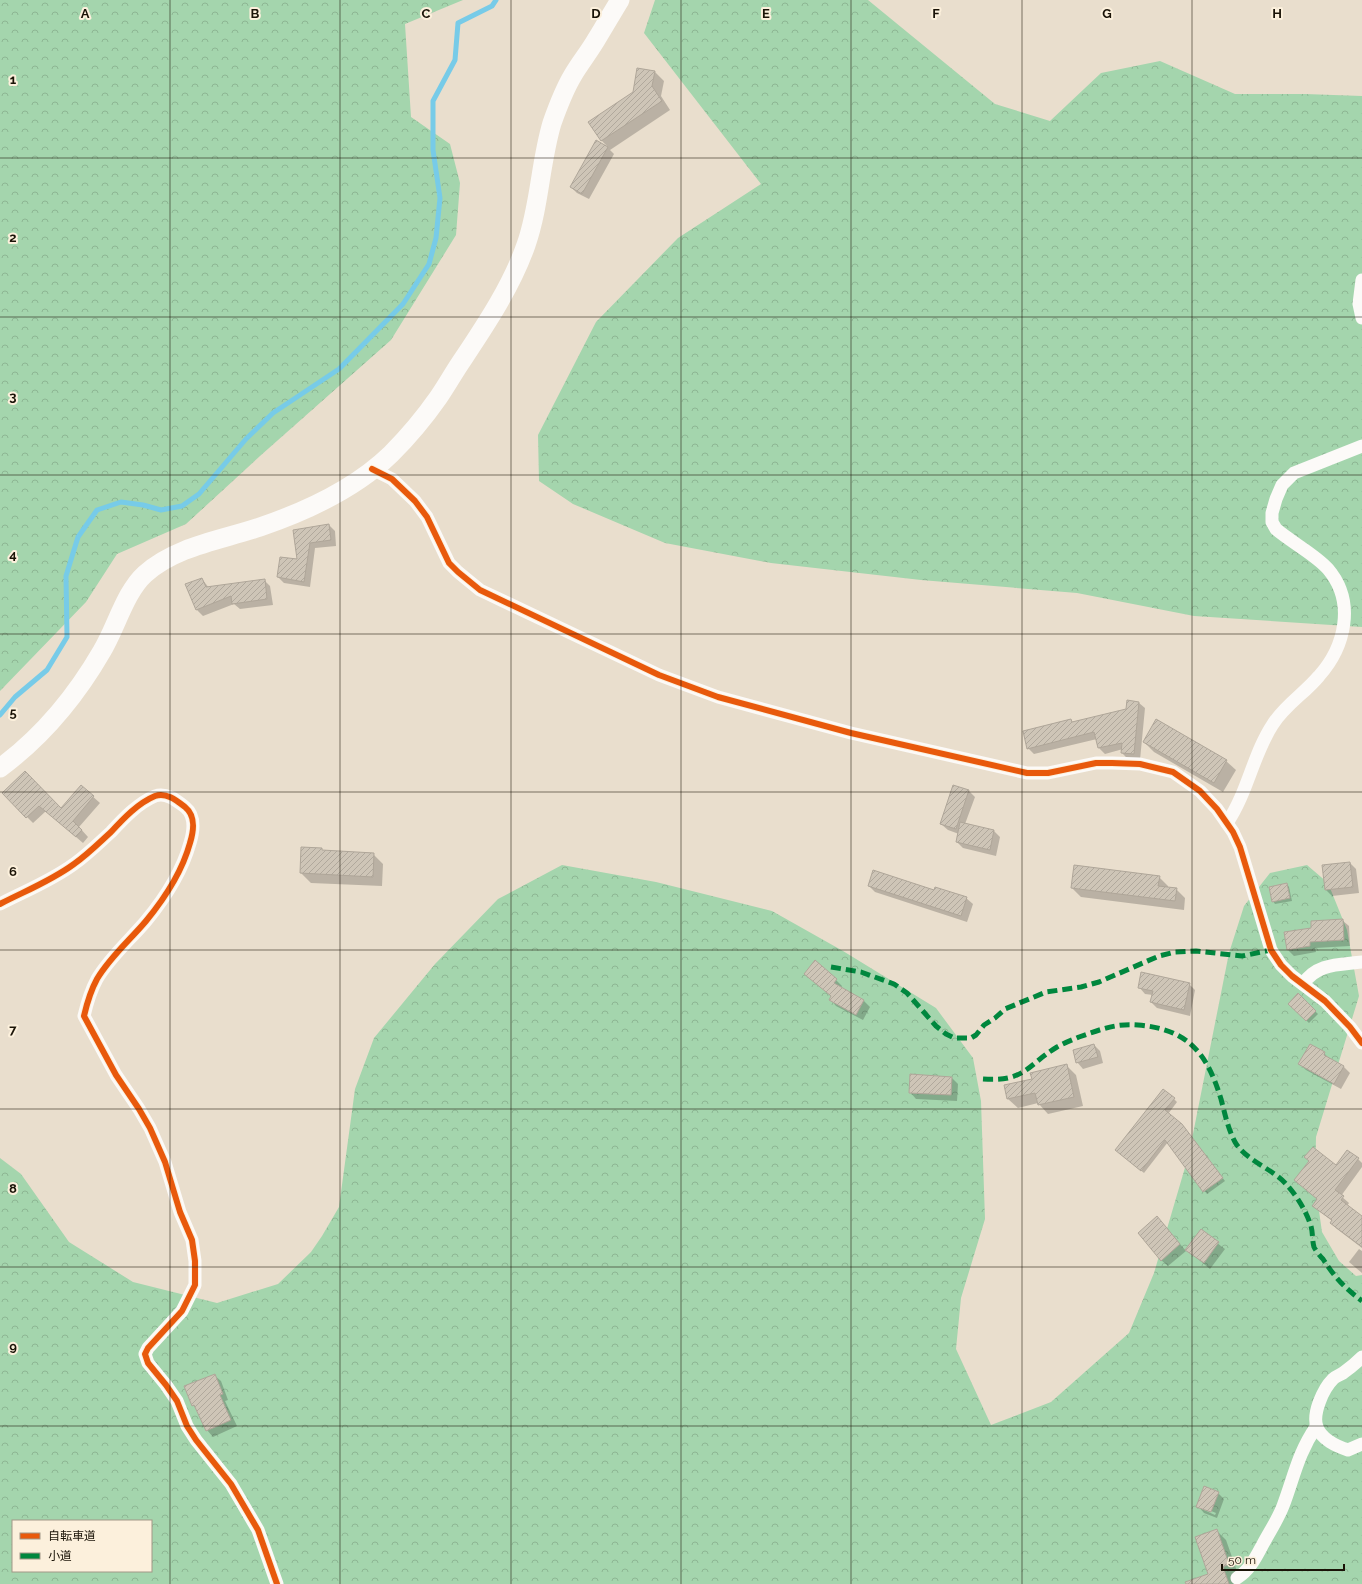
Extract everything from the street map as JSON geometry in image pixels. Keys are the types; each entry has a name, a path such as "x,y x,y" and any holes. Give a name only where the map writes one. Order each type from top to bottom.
{"street":[{"path":"0,768 37,737 53,721 103,650 133,588 153,567 174,555 262,527 333,496 355,483 372,470 390,455 406,438 439,397 507,288 530,234 536,210 543,162 552,123 574,73 620,0"},
{"path":"1362,280 1359,304 1362,318"},
{"path":"1228,822 1240,800 1252,766 1272,724 1279,714 1324,671 1337,652 1346,617 1344,601 1339,587 1328,568 1276,529 1272,522 1272,513 1276,499 1282,485 1294,473 1362,446"},
{"path":"372,470 392,479 415,501 427,517 450,563 458,572 480,590 659,675 718,698 829,727 1027,773 1048,773 1096,763 1140,764 1173,772 1200,791 1228,822 1240,847 1271,950 1281,965 1325,1001 1350,1027 1362,1043"},
{"path":"0,904 56,876 75,864 123,819 156,795 172,797 188,809 193,820 193,832 183,862 172,884 146,921 109,962 97,979 90,994 84,1016 116,1075 150,1128 165,1162 180,1212 192,1240 195,1261 195,1285 182,1311 148,1348 145,1354 148,1363 166,1385 176,1401 187,1426 196,1440 231,1484 255,1523 269,1557 277,1584"},
{"path":"1303,984 1308,977 1326,967 1362,962"},
{"path":"1237,1578 1245,1573 1254,1561 1276,1521 1283,1506 1303,1449 1316,1427 1316,1413 1319,1402 1325,1390 1333,1378 1362,1357"},
{"path":"1316,1427 1322,1436 1334,1445 1348,1450 1362,1444"}],"green space":[{"path":"0,0 463,0 405,24 411,117 450,144 460,183 456,235 391,340 186,524 117,554 86,602 0,691"},
{"path":"655,0 868,0 995,104 1050,121 1101,73 1160,61 1235,94 1362,96 1362,627 1194,616 1077,593 921,580 771,563 665,543 573,504 539,481 538,435 596,322 678,238 761,184 644,33"},
{"path":"562,865 656,882 772,911 843,951 936,1008 973,1058 981,1101 985,1219 961,1298 956,1349 991,1425 1051,1402 1129,1333 1154,1273 1189,1154 1229,953 1244,906 1270,873 1307,865 1328,883 1347,930 1359,996 1316,1137 1315,1183 1322,1232 1339,1261 1356,1276 1362,1275 1362,1584 0,1584 0,1158 21,1174 69,1242 133,1282 217,1303 278,1284 311,1252 339,1207 355,1089 374,1038 435,964 498,899"}],"building":[{"path":"637,68 655,71 652,86 662,101 601,141 588,122 633,92"},
{"path":"596,140 608,147 582,194 570,187"},
{"path":"329,524 331,540 310,543 304,582 277,577 280,557 297,559 293,530"},
{"path":"202,578 206,587 265,579 267,599 232,604 231,596 196,610 185,584"},
{"path":"1127,700 1139,702 1134,754 1121,753 1122,743 1098,748 1094,732 1027,749 1023,731 1071,719 1072,722 1126,709"},
{"path":"1156,719 1227,760 1214,783 1143,742"},
{"path":"25,771 61,808 81,785 94,796 73,821 82,830 76,837 39,806 26,818 2,793"},
{"path":"953,785 969,790 956,829 940,824"},
{"path":"960,822 994,830 990,850 956,842"},
{"path":"301,847 322,848 322,850 374,853 373,877 300,873"},
{"path":"1350,862 1353,887 1325,890 1322,865"},
{"path":"1074,865 1160,876 1158,886 1177,888 1175,901 1071,888"},
{"path":"873,870 934,890 935,887 967,897 961,916 868,886"},
{"path":"1287,883 1290,898 1272,902 1269,887"},
{"path":"1343,919 1344,940 1310,942 1310,946 1287,950 1284,932 1311,928 1311,921"},
{"path":"815,960 837,979 834,983 864,1000 856,1015 829,1000 831,996 804,974"},
{"path":"1141,972 1190,983 1184,1010 1150,1002 1153,991 1138,988"},
{"path":"1298,993 1316,1011 1306,1021 1288,1004"},
{"path":"1094,1044 1098,1057 1076,1063 1073,1050"},
{"path":"1310,1044 1325,1052 1324,1055 1344,1066 1334,1084 1298,1064"},
{"path":"1067,1064 1074,1097 1038,1105 1035,1093 1007,1099 1004,1085 1032,1079 1030,1073"},
{"path":"910,1074 952,1077 951,1095 909,1093"},
{"path":"1163,1089 1175,1098 1165,1110 1182,1124 1223,1178 1203,1192 1165,1140 1141,1171 1115,1150"},
{"path":"1313,1147 1336,1165 1347,1150 1359,1158 1335,1190 1344,1196 1341,1200 1362,1216 1362,1247 1330,1223 1332,1220 1312,1206 1317,1199 1294,1180 1309,1161 1304,1157"},
{"path":"1157,1216 1180,1244 1161,1261 1138,1233"},
{"path":"1201,1229 1219,1242 1204,1263 1185,1250"},
{"path":"215,1374 223,1394 220,1395 231,1420 206,1431 194,1405 192,1406 184,1386"},
{"path":"1204,1486 1219,1492 1211,1512 1196,1507"},
{"path":"1217,1529 1229,1564 1223,1567 1229,1584 1186,1584 1185,1582 1208,1574 1195,1537"}],"waterway":[{"path":"0,715 15,697 47,670 67,637 66,576 78,537 97,510 121,502 143,505 161,510 182,506 199,494 246,439 273,413 339,369 403,304 429,264 436,238 440,198 433,150 433,101 455,60 458,23 492,6 496,0"}],"marked path":[{"path":"831,967 861,972 894,984 907,993 936,1026 946,1034 954,1038 971,1038 976,1035 984,1025 1005,1009 1046,992 1081,987 1099,982 1159,956 1175,952 1196,951 1242,956 1271,950"},
{"path":"983,1079 1008,1078 1017,1075 1062,1044 1115,1026 1138,1025 1155,1027 1183,1038 1202,1056 1209,1069 1221,1099 1235,1142 1245,1154 1274,1174 1294,1194 1309,1220 1312,1229 1314,1247 1332,1272 1362,1301"}],"cycle path":[{"path":"372,469 392,479 415,501 427,517 449,563 480,590 659,675 718,697 851,733 1027,773 1048,773 1096,763 1140,764 1173,772 1200,791 1217,809 1233,832 1240,847 1271,950 1281,965 1292,976 1325,1001 1350,1027 1362,1043"},
{"path":"0,904 47,881 74,864 84,857 131,812 155,796 163,795 171,797 185,807 191,815 193,824 191,838 187,854 178,874 153,912 102,971 93,988 84,1016 116,1075 150,1128 165,1162 180,1212 192,1240 195,1261 195,1285 182,1311 148,1348 145,1354 148,1363 177,1401 187,1426 196,1440 231,1484 258,1530 277,1584"}]}
